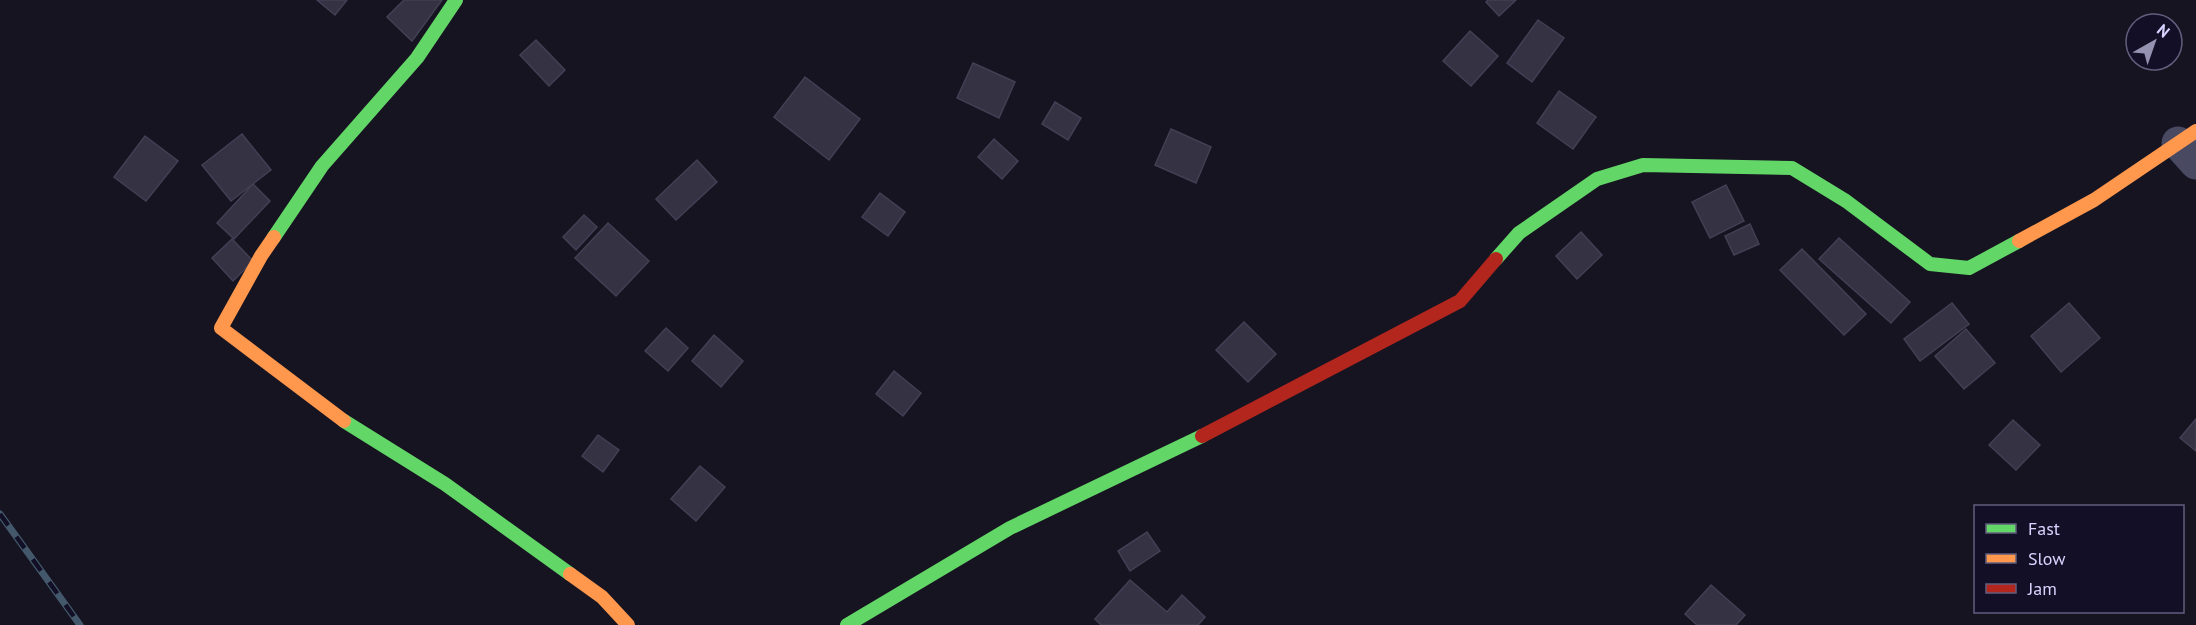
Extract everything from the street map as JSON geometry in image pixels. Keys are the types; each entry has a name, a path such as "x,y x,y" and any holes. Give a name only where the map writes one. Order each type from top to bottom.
{"street":[{"path":"456,0 417,58 322,166 261,256 221,328 335,415 445,484 583,583 602,597 628,625"},
{"path":"847,625 1010,528 1239,418 1460,301 1519,233 1597,179 1643,165 1792,168 1846,201 1930,264 1969,268 2190,146"}],"building":[{"path":"317,0 347,0 335,15"},
{"path":"404,0 442,0 412,41 387,17"},
{"path":"1488,0 1516,0 1499,16 1486,2"},
{"path":"1538,20 1564,38 1532,82 1507,63"},
{"path":"1470,31 1498,56 1471,86 1443,61"},
{"path":"536,40 565,70 549,86 520,55"},
{"path":"973,63 1015,82 999,118 957,98"},
{"path":"805,77 860,119 829,160 774,117"},
{"path":"1559,91 1596,117 1573,149 1537,123"},
{"path":"1055,102 1081,118 1068,140 1042,124"},
{"path":"1171,129 1211,147 1196,183 1155,165"},
{"path":"242,134 271,170 231,201 202,165"},
{"path":"145,136 178,161 146,201 114,177"},
{"path":"994,139 1018,161 1002,179 978,157"},
{"path":"697,160 717,182 676,220 656,199"},
{"path":"253,184 270,201 234,239 217,223"},
{"path":"1726,185 1744,221 1710,238 1692,202"},
{"path":"880,193 905,212 888,236 862,217"},
{"path":"584,215 597,227 576,250 563,237"},
{"path":"608,223 649,261 616,296 575,258"},
{"path":"1750,224 1759,244 1734,255 1725,236"},
{"path":"1581,232 1602,255 1577,279 1556,256"},
{"path":"1839,238 1910,302 1891,323 1819,259"},
{"path":"232,239 253,261 233,281 212,258"},
{"path":"1802,249 1866,314 1844,335 1780,270"},
{"path":"1952,303 1969,324 1920,361 1904,339"},
{"path":"2069,303 2100,338 2061,372 2031,336"},
{"path":"1244,322 1276,354 1248,382 1216,350"},
{"path":"666,328 688,348 668,371 645,351"},
{"path":"1966,329 1995,363 1964,389 1935,356"},
{"path":"714,335 743,361 721,387 692,361"},
{"path":"894,371 921,393 903,416 876,394"},
{"path":"2196,419 2196,451 2180,438"},
{"path":"2013,420 2040,445 2016,470 1989,445"},
{"path":"598,435 619,450 603,472 582,456"},
{"path":"700,466 725,487 696,521 671,499"},
{"path":"1147,532 1160,551 1130,571 1118,551"},
{"path":"1130,580 1167,612 1182,595 1205,617 1198,625 1101,625 1095,619"},
{"path":"1711,585 1745,615 1736,625 1697,625 1685,614"}],"railway":[{"path":"0,514 80,625"}],"traffic: fast":[{"path":"274,237 322,166 417,58 456,0"},
{"path":"1496,259 1519,233 1597,179 1643,165 1792,168 1846,201 1930,264 1969,268 2019,241"},
{"path":"344,421 445,484 570,574"},
{"path":"847,625 1010,528 1202,436"}],"traffic: slow":[{"path":"2019,241 2094,200 2196,131"},
{"path":"274,237 221,328 344,421"},
{"path":"570,574 602,597 628,625"}],"traffic: jam":[{"path":"1202,436 1460,301 1496,259"}]}
